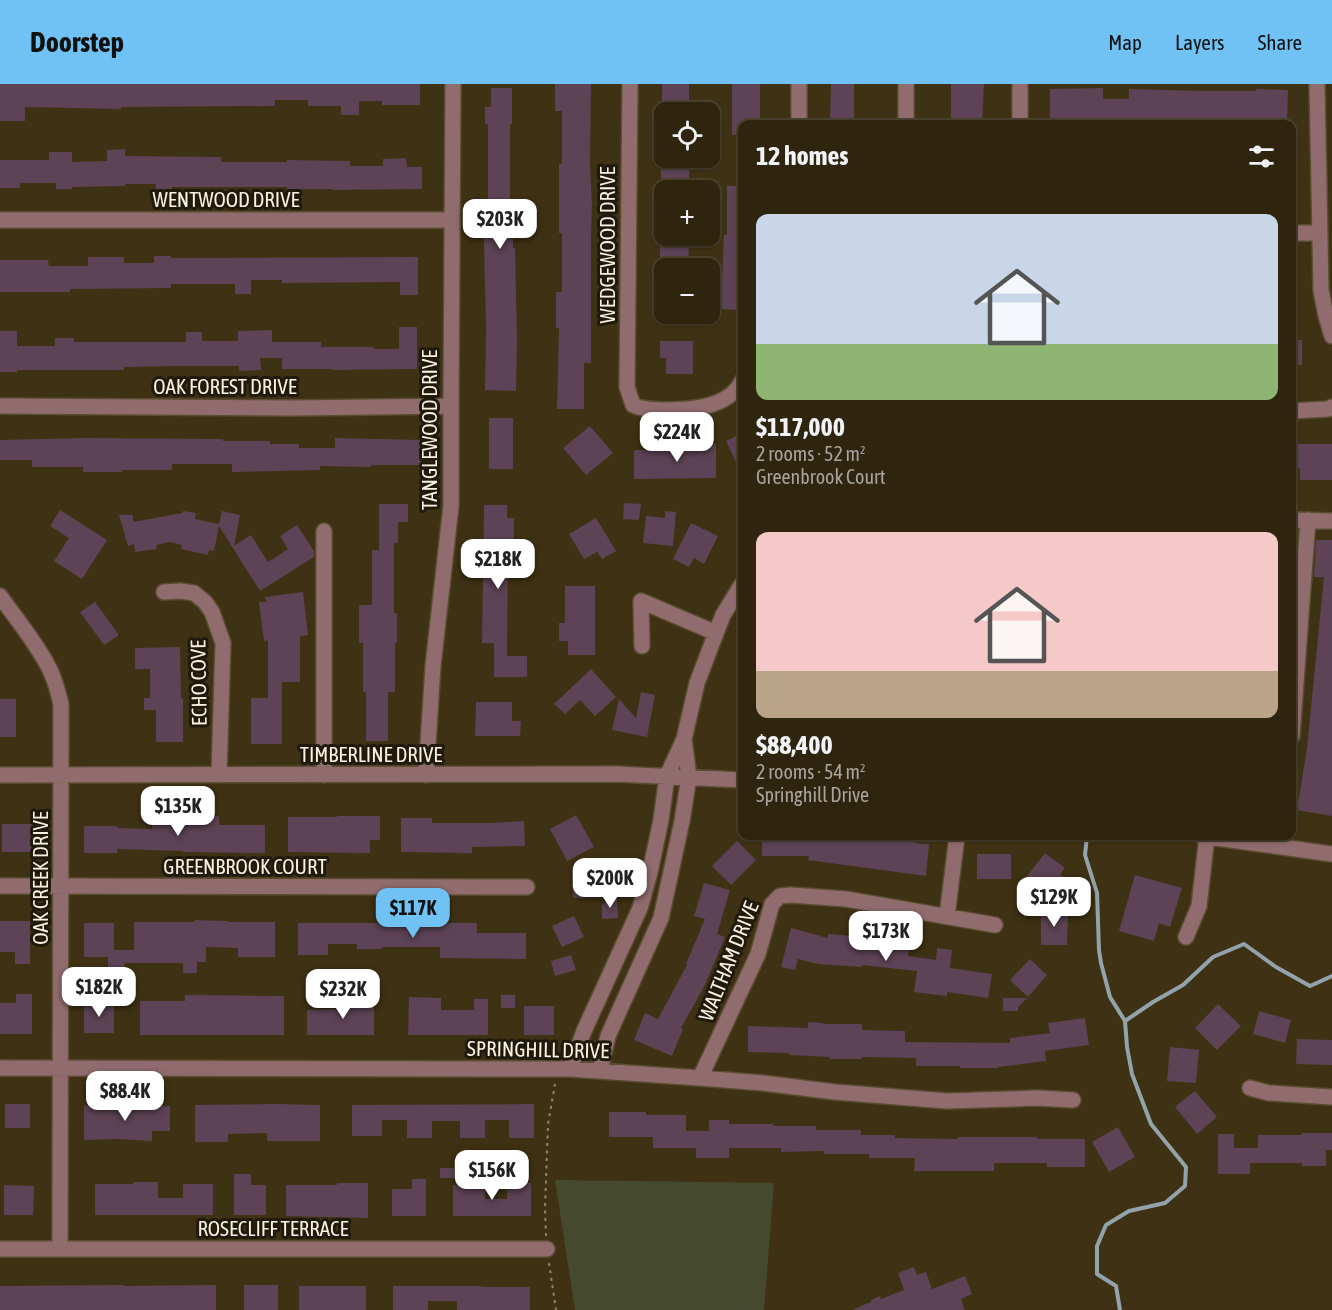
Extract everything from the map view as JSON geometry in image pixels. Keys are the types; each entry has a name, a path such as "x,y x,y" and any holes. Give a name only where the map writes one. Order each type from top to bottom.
{"street":[{"name":"TANGLEWOOD DRIVE","path":"426,776 433,666 452,506 453,84"},
{"name":"WEDGEWOOD DRIVE","path":"630,84 627,387 633,405 639,408 666,410 704,407 716,403 738,388"},
{"path":"799,84 799,120"},
{"path":"906,84 906,120"},
{"path":"1020,84 1020,120"},
{"path":"1317,84 1321,290 1332,336"},
{"name":"WENTWOOD DRIVE","path":"0,220 452,220"},
{"path":"1296,233 1319,233"},
{"name":"OAK FOREST DRIVE","path":"0,406 293,408 451,406"},
{"path":"1296,411 1332,407"},
{"path":"1296,520 1332,521"},
{"path":"1296,682 1308,520"},
{"path":"324,531 324,776"},
{"path":"570,1069 584,1031 640,908 659,830 667,776 684,739 697,683 716,633 723,615 738,591"},
{"name":"ECHO COVE","path":"164,592 194,593 206,602 223,643 219,776"},
{"name":"OAK CREEK DRIVE","path":"0,596 50,669 61,704 60,1248"},
{"path":"642,646 641,601 716,633"},
{"path":"600,1070 608,1036 661,918 689,777 684,739"},
{"name":"TIMBERLINE DRIVE","path":"0,775 616,774 738,780"},
{"path":"947,916 956,840"},
{"path":"1186,937 1199,906 1204,840"},
{"path":"1268,840 1284,841 1332,854"},
{"name":"GREENBROOK COURT","path":"0,886 527,887"},
{"name":"WALTHAM DRIVE","path":"700,1078 758,954 772,904 780,896 846,899 995,925"},
{"name":"SPRINGHILL DRIVE","path":"0,1068 570,1069 763,1083 835,1092 947,1101 1036,1098 1073,1100"},
{"path":"1250,1088 1269,1093 1332,1097"},
{"name":"ROSECLIFF TERRACE","path":"0,1249 547,1249"}],"path":[{"path":"556,1310 547,1249 545,1208 549,1124 554,1085 570,1069"}],"green space":[{"path":"555,1180 774,1183 764,1310 575,1310"}],"building":[{"path":"0,84 420,84 420,105 382,105 382,101 359,101 359,115 341,115 341,106 308,106 308,100 275,100 275,106 121,107 121,109 25,107 25,121 0,121"},
{"path":"555,84 591,84 591,363 584,363 584,409 557,409 559,328 556,328 556,292 562,292 559,164 562,164 562,111 555,111"},
{"path":"662,84 689,84 689,100 693,102 662,102"},
{"path":"732,84 760,84 760,120 738,120 738,135 732,135"},
{"path":"831,84 854,84 854,120 830,120"},
{"path":"951,84 984,84 982,120 951,120"},
{"path":"491,88 512,88 510,199 513,199 513,248 515,248 516,391 485,390 483,199 488,199 488,124 485,124 485,107 491,107"},
{"path":"1103,88 1103,99 1129,99 1129,89 1288,90 1287,120 1050,120 1050,89"},
{"path":"125,149 125,156 221,157 221,162 350,161 350,166 383,166 383,159 406,158 407,167 422,167 422,189 172,187 172,189 156,189 156,184 125,184 125,186 56,189 56,183 20,183 20,188 0,188 0,160 49,160 49,152 72,152 72,162 107,161 107,150"},
{"path":"661,168 689,168 689,180 661,180"},
{"path":"727,186 738,186 738,310 720,309 724,235 727,235"},
{"path":"660,246 689,246 688,258 660,258"},
{"path":"154,256 171,256 171,258 418,257 418,295 400,295 400,282 282,283 282,280 251,280 251,294 235,294 235,284 171,284 171,288 70,289 70,292 0,292 0,260 48,260 49,266 88,266 88,257 124,257 124,263 154,263"},
{"path":"399,327 417,327 417,369 282,369 282,358 260,358 261,370 239,371 239,366 176,366 124,367 124,370 0,372 0,331 17,331 17,346 55,346 55,338 74,338 74,342 186,342 186,332 202,332 202,341 238,341 238,331 272,330 272,342 321,342 321,347 399,349"},
{"path":"1296,340 1302,340 1302,365 1296,365"},
{"path":"660,341 693,341 693,374 666,374 666,358 660,358"},
{"path":"489,418 513,418 513,469 489,469"},
{"path":"590,426 613,453 586,475 563,448"},
{"path":"738,435 738,466 726,441"},
{"path":"83,438 270,441 270,444 299,444 299,448 335,448 335,438 421,440 421,465 320,466 320,470 232,472 232,464 172,464 172,470 83,472 83,467 32,467 32,460 0,460 0,440"},
{"path":"680,444 716,444 716,478 634,479 634,450 680,450"},
{"path":"1296,444 1332,444 1332,480 1300,480 1300,468 1296,468"},
{"path":"624,503 641,504 639,520 623,519"},
{"path":"379,504 408,504 408,522 398,522 398,543 394,543 394,613 397,613 397,643 395,643 395,692 388,692 388,741 366,741 366,692 363,692 363,643 359,643 359,605 372,605 372,550 379,550"},
{"path":"484,505 507,505 507,518 514,518 514,544 508,544 507,656 527,656 527,677 494,677 494,643 482,643"},
{"path":"60,510 107,540 82,579 54,561 69,538 50,526"},
{"path":"183,511 196,513 195,519 219,524 222,511 240,515 234,546 251,535 268,562 288,549 280,536 297,525 314,551 314,557 260,591 219,526 214,551 209,550 208,555 181,549 182,545 170,542 156,545 157,549 135,552 134,544 128,546 119,515 133,515 133,522"},
{"path":"665,511 676,512 673,546 643,543 646,516 665,518"},
{"path":"596,518 616,551 602,559 597,552 584,559 569,534"},
{"path":"691,523 718,536 704,564 694,558 689,567 673,559"},
{"path":"1316,540 1332,540 1332,816 1297,810 1307,748 1324,577 1314,577"},
{"path":"565,586 595,586 595,655 568,655 568,641 559,641 559,623 565,623"},
{"path":"303,592 308,635 300,636 300,682 282,682 282,744 251,744 251,698 268,698 268,640 264,641 259,602 267,602 264,597"},
{"path":"95,602 119,635 104,645 80,612"},
{"path":"180,647 183,742 156,742 156,710 144,710 144,698 150,698 150,669 135,669 135,648"},
{"path":"591,669 616,697 595,716 580,700 565,714 554,704"},
{"path":"641,692 655,695 647,737 612,730 619,699 636,718"},
{"path":"0,699 16,699 16,737 0,737"},
{"path":"476,702 512,702 512,721 521,721 520,736 475,736"},
{"path":"576,815 594,847 567,861 550,829"},
{"path":"183,816 219,816 219,825 265,825 265,853 117,849 117,853 84,853 84,826 152,829 152,818 183,819"},
{"path":"380,816 380,840 370,840 370,853 288,852 288,817"},
{"path":"401,818 432,818 432,823 524,821 525,846 472,847 472,853 401,852"},
{"path":"2,824 35,824 35,852 2,852"},
{"path":"762,840 916,840 915,843 929,844 926,876 808,860 809,856 762,856"},
{"path":"737,841 756,860 731,885 712,866"},
{"path":"1045,853 1065,868 1060,874 1068,881 1052,901 1024,880"},
{"path":"977,854 1011,854 1011,879 977,879"},
{"path":"602,868 603,897 573,898 572,869"},
{"path":"1135,875 1182,888 1170,927 1159,923 1154,941 1119,931"},
{"path":"704,883 730,890 717,934 725,937 705,985 681,1028 683,1029 672,1056 634,1040 645,1013 658,1019 687,965 705,919 694,916"},
{"path":"617,897 618,918 602,919 602,904"},
{"path":"1041,912 1068,912 1067,945 1041,945"},
{"path":"574,916 584,937 562,947 552,926"},
{"path":"195,920 275,922 275,957 238,957 238,948 206,947 206,962 197,962 197,973 183,973 183,963 124,963 124,999 111,999 111,972 108,972 108,957 84,957 84,923 114,923 114,950 134,950 134,922 194,922"},
{"path":"0,921 30,921 30,964 15,964 15,952 0,952"},
{"path":"298,923 477,923 477,933 526,933 526,959 440,958 440,947 357,949 357,944 328,944 328,955 298,955"},
{"path":"791,928 828,938 828,934 864,937 864,940 910,945 908,956 936,960 937,948 952,950 950,968 992,974 988,998 947,992 947,996 914,992 917,971 862,965 862,967 818,964 798,959 795,970 781,967"},
{"path":"571,955 576,970 555,976 551,961"},
{"path":"1030,959 1047,975 1028,997 1010,980"},
{"path":"16,994 32,994 32,1034 0,1034 0,1003 16,1003"},
{"path":"185,995 284,996 284,1035 140,1035 140,1001 185,1001"},
{"path":"501,995 515,995 515,1008 501,1008"},
{"path":"409,997 441,998 441,1010 474,1010 474,999 488,999 488,1035 408,1035"},
{"path":"1003,998 1027,998 1018,1007 1018,1011 1003,1011"},
{"path":"343,1002 374,1002 374,1035 307,1035 307,1010 343,1009"},
{"path":"84,1003 114,1003 114,1033 84,1033"},
{"path":"1218,1004 1241,1026 1217,1050 1195,1028"},
{"path":"524,1006 554,1006 554,1035 524,1035"},
{"path":"1259,1011 1291,1020 1285,1043 1253,1034"},
{"path":"1085,1018 1089,1045 1045,1051 1046,1061 998,1068 916,1066 916,1058 830,1059 830,1057 789,1055 789,1053 748,1052 748,1026 808,1028 808,1022 862,1024 862,1030 905,1031 905,1042 1010,1043 1010,1038 1050,1033 1048,1023"},
{"path":"1297,1039 1332,1040 1332,1065 1296,1064"},
{"path":"1170,1047 1199,1050 1196,1083 1167,1081"},
{"path":"1195,1091 1217,1117 1197,1134 1175,1107"},
{"path":"5,1104 30,1104 30,1128 5,1128"},
{"path":"534,1104 534,1138 509,1138 509,1120 485,1120 485,1138 460,1138 460,1121 432,1121 432,1138 407,1138 407,1120 382,1120 382,1136 352,1136 352,1105"},
{"path":"84,1105 170,1106 170,1131 152,1131 152,1141 84,1140"},
{"path":"195,1105 320,1105 320,1141 267,1141 267,1133 228,1134 228,1142 195,1142"},
{"path":"609,1112 686,1115 686,1131 709,1131 709,1120 729,1120 729,1124 816,1126 816,1130 861,1130 861,1135 895,1135 895,1138 1085,1139 1085,1167 1047,1167 1047,1163 994,1163 994,1171 914,1171 915,1158 869,1158 869,1154 824,1154 824,1151 781,1152 781,1148 729,1148 729,1158 696,1158 696,1148 653,1148 653,1137 609,1137"},
{"path":"1118,1127 1135,1157 1109,1172 1092,1142"},
{"path":"1302,1133 1332,1133 1332,1150 1326,1150 1326,1166 1302,1166 1302,1163 1250,1163 1250,1174 1218,1174 1218,1134 1234,1134 1234,1148 1258,1148 1258,1135 1302,1135"},
{"path":"440,1168 454,1168 454,1178 440,1178"},
{"path":"234,1174 251,1174 251,1185 266,1185 266,1215 234,1215"},
{"path":"412,1179 426,1179 426,1216 392,1216 392,1189 412,1189"},
{"path":"133,1182 158,1182 158,1198 183,1198 183,1184 213,1184 213,1215 95,1215 95,1184 133,1184"},
{"path":"337,1183 368,1183 368,1218 286,1216 286,1185 337,1185"},
{"path":"507,1183 531,1183 531,1216 453,1216 453,1185 485,1185 485,1199 507,1199"},
{"path":"4,1185 34,1186 33,1215 4,1215"},
{"path":"914,1267 917,1275 926,1272 932,1289 965,1276 972,1294 961,1299 965,1310 854,1310 880,1296 881,1299 904,1290 898,1273"},
{"path":"216,1285 216,1310 0,1310 0,1286"},
{"path":"244,1285 278,1285 278,1310 244,1310"},
{"path":"299,1286 366,1286 366,1310 299,1310"},
{"path":"393,1286 530,1287 530,1310 457,1310 457,1301 428,1301 428,1310 393,1310"}],"waterway":[{"path":"1087,840 1085,855 1097,893 1101,963 1110,997 1125,1021"},
{"path":"1120,1310 1116,1286 1097,1274 1097,1246 1106,1225 1129,1211 1165,1203 1185,1186 1186,1167 1151,1124 1132,1074 1125,1021 1183,985 1213,957 1244,944 1276,967 1310,986 1332,976"}]}
